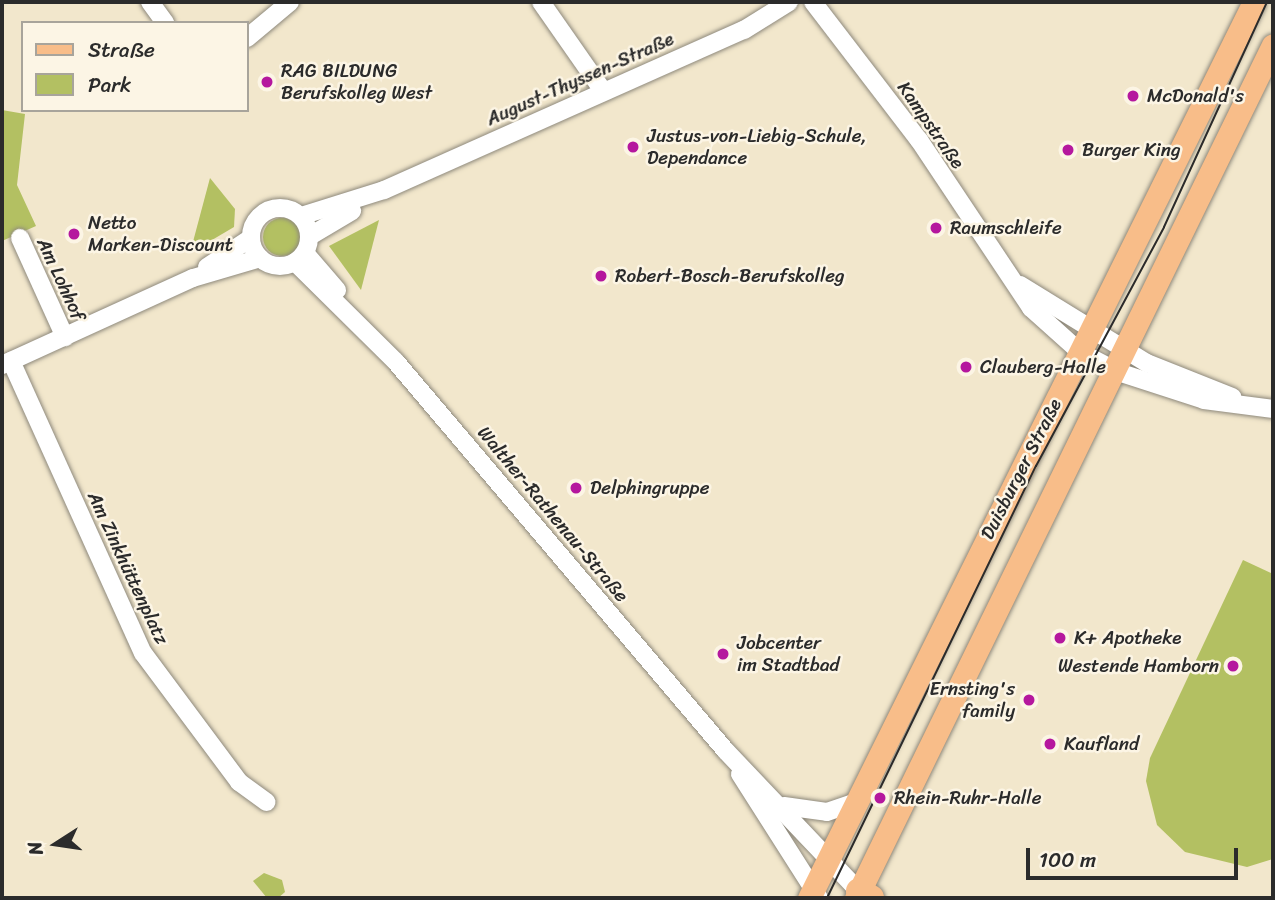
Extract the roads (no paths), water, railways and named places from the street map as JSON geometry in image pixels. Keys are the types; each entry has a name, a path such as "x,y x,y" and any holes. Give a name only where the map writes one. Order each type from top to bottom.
{"main road":[{"name":"Duisburger Straße","path":"814,895 827,862 1254,2"},
{"path":"862,896 1123,362 1273,45"}],"street":[{"path":"150,2 164,21"},
{"path":"248,37 290,2"},
{"path":"541,2 603,91"},
{"name":"August-Thyssen-Straße","path":"302,216 384,190 744,30 789,2"},
{"name":"Kampstraße","path":"813,2 919,139 1031,308 1080,352 1123,362 1204,400 1273,409"},
{"name":"August-Thyssen-Straße","path":"303,251 384,190"},
{"path":"193,278 251,238 265,212 284,208 302,216 303,251 275,266 260,258 251,238"},
{"name":"Am Lohhof","path":"20,238 65,337"},
{"name":"Walther-Rathenau-Straße","path":"303,251 345,307 725,750 784,806 827,862 862,896"},
{"path":"6,363 193,278 260,258"},
{"name":"Kampstraße","path":"1008,277 1091,332 1123,362"},
{"name":"Am Zinkhüttenplatz","path":"6,363 143,653 239,782 267,802"},
{"name":"Walther-Rathenau-Straße","path":"725,750 814,895"},
{"path":"784,806 827,813 859,801"}],"tram line":[{"path":"827,898 1036,466 1164,227 1267,2"}],"place":[{"name":"RAG BILDUNG Berufskolleg West","path":"267,82"},
{"name":"McDonald's","path":"1133,96"},
{"name":"Justus-von-Liebig-Schule, Dependance","path":"633,147"},
{"name":"Burger King","path":"1068,150"},
{"name":"Raumschleife","path":"936,228"},
{"name":"Netto Marken-Discount","path":"74,234"},
{"name":"Robert-Bosch-Berufskolleg","path":"601,276"},
{"name":"Clauberg-Halle","path":"966,367"},
{"name":"Delphingruppe","path":"576,488"},
{"name":"K+ Apotheke","path":"1060,638"},
{"name":"Jobcenter im Stadtbad","path":"723,654"},
{"name":"Westende Hamborn","path":"1233,666"},
{"name":"Ernsting's family","path":"1029,700"},
{"name":"Kaufland","path":"1050,744"},
{"name":"Rhein-Ruhr-Halle","path":"880,798"}]}
